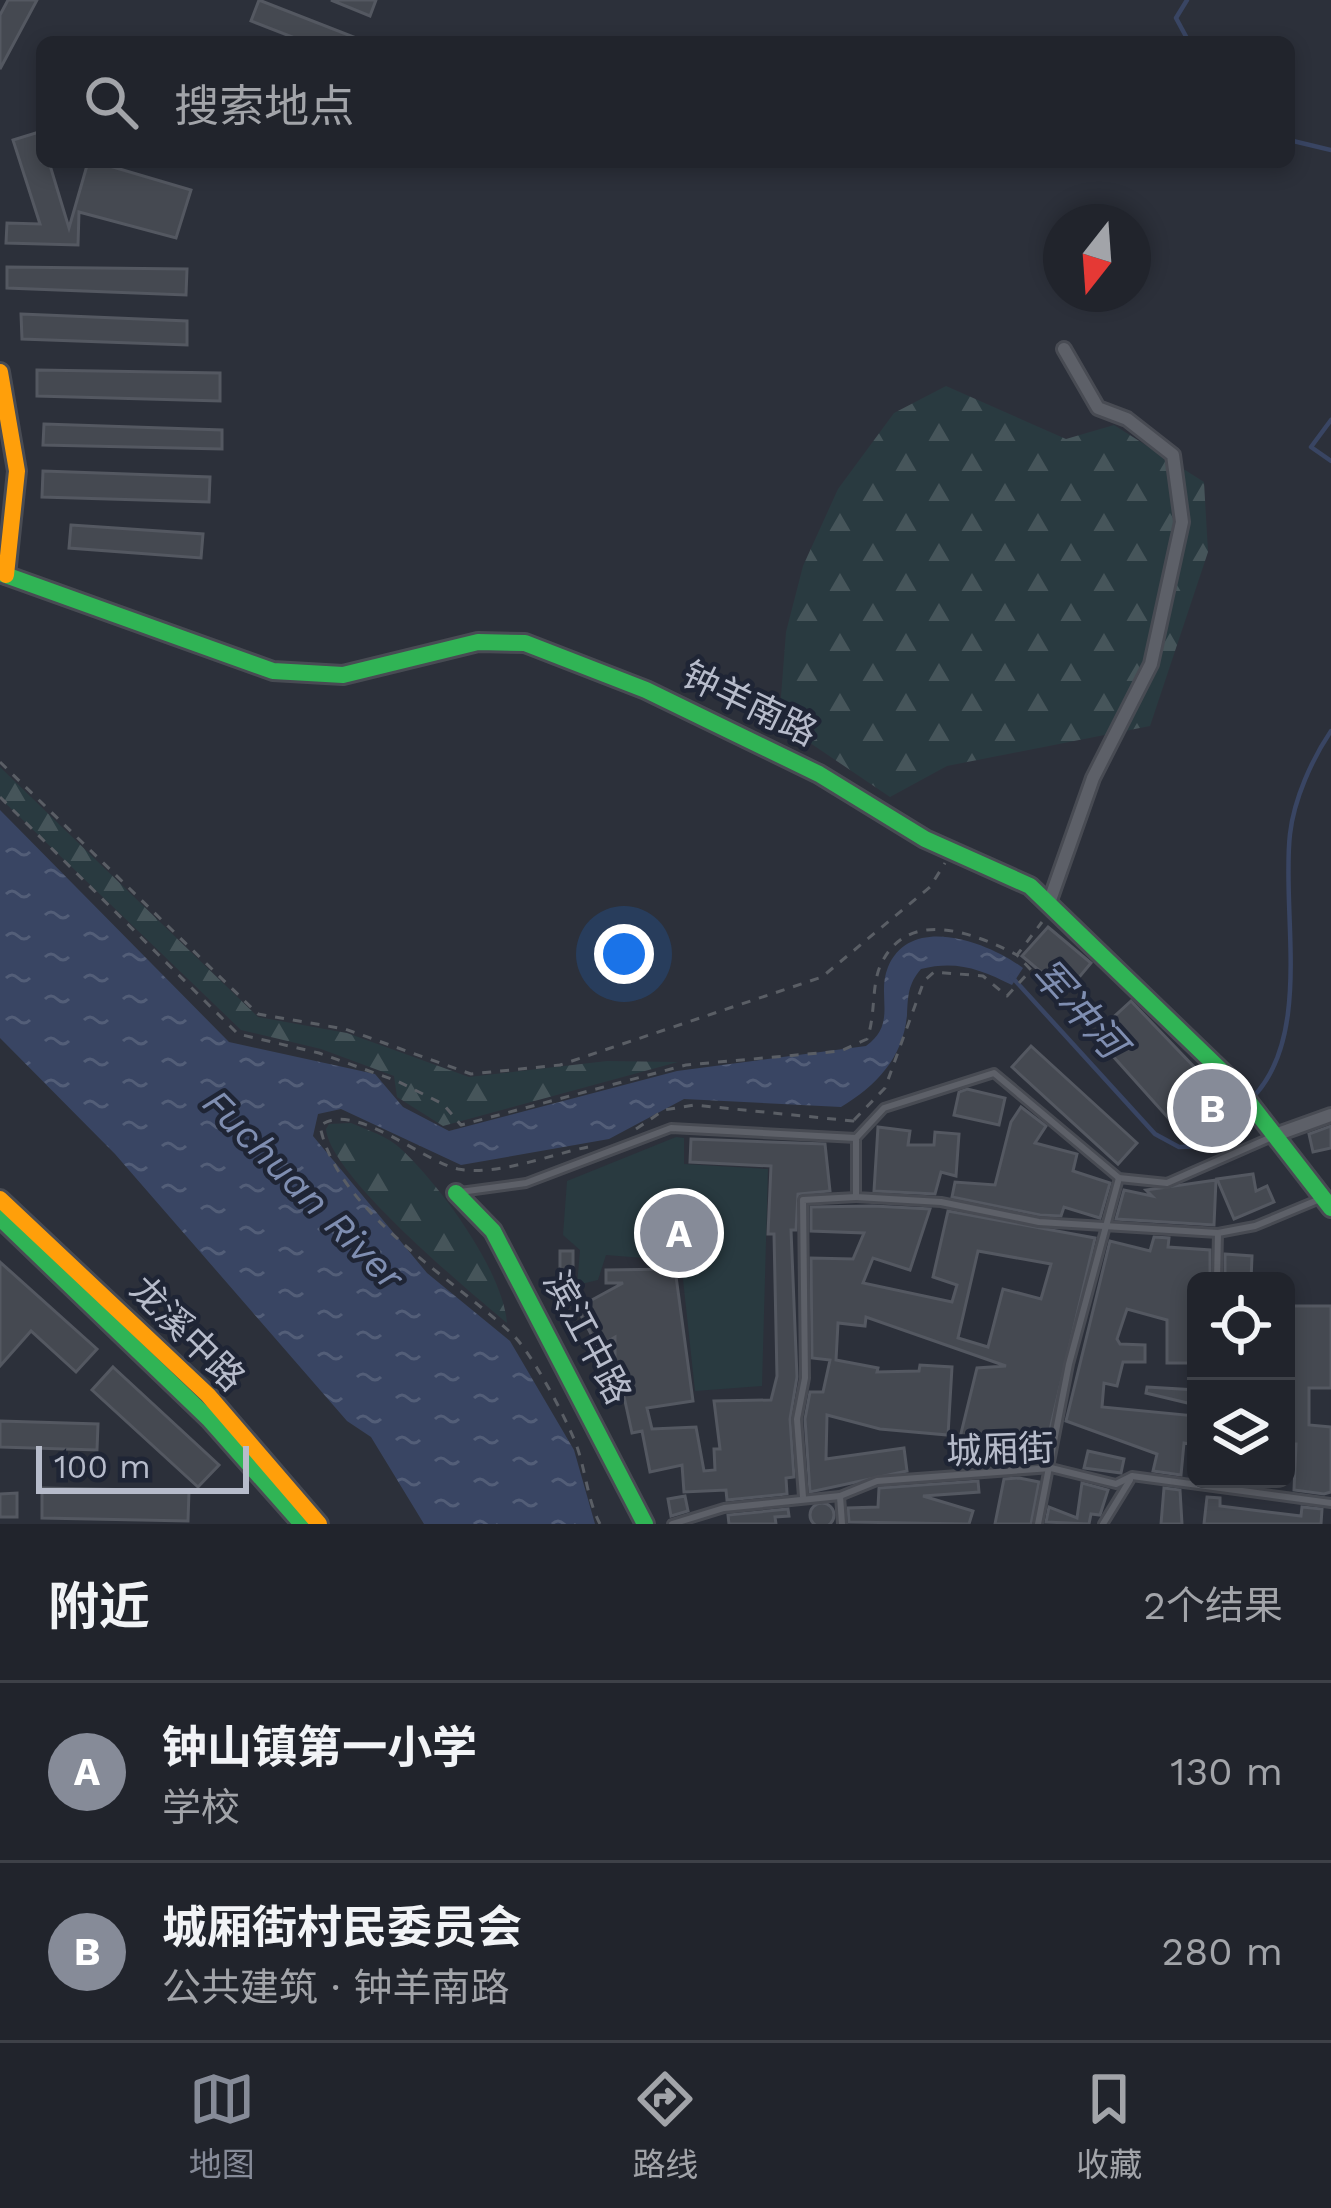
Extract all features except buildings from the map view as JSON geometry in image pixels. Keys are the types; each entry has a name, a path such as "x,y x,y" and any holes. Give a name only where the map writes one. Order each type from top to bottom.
{"main road":[{"path":"0,372 17,471 3,574"},
{"name":"钟羊南路","path":"3,574 273,671 343,675 478,642 525,643 685,708 819,774 953,851 1030,886 1234,1083 1327,1203"},
{"name":"滨江中路","path":"456,1193 493,1231 645,1524"},
{"name":"龙溪中路","path":"0,1199 219,1409 319,1524"},
{"name":"龙溪中路","path":"0,1218 209,1419 302,1524"}],"street":[{"path":"1051,905 1093,778 1151,664 1182,522 1173,454 1127,419 1098,408 1064,349"},
{"path":"1278,1134 1331,1115"}],"lane":[{"path":"856,1197 856,1138 884,1108 994,1072 1119,1178 1168,1184 1278,1134"},
{"path":"456,1193 526,1183 671,1128 856,1138"},
{"path":"1038,1524 1070,1364 1119,1178"},
{"path":"803,1497 797,1419 805,1378 803,1200 856,1197 941,1202 1039,1222 1218,1233 1327,1203"},
{"path":"1217,1272 1218,1233"},
{"name":"城厢街","path":"672,1524 724,1508 840,1496 877,1481 1051,1468 1116,1484 1132,1477 1187,1485"},
{"path":"1103,1524 1132,1477"},
{"name":"城厢街","path":"1212,1488 1331,1503"},
{"path":"840,1496 842,1524"}],"path":[{"path":"0,763 259,1014 345,1029 471,1074 560,1065 822,977 930,887 953,851"},
{"path":"0,797 238,1034 320,1053 397,1081 443,1104 461,1125 686,1065 841,1051 867,1039 880,964 898,944 922,930 952,928 1017,955 1031,970 1007,996 983,976 934,972 918,992 915,1017 885,1088 844,1137"},
{"path":"1017,955 1051,905"},
{"path":"626,1134 681,1105 853,1121"},
{"path":"592,1146 516,1164 458,1168 343,1119 320,1126 326,1156 359,1198 442,1278 515,1336 575,1442 600,1524"}],"green space":[{"path":"946,386 1066,439 1114,425 1204,482 1208,552 1150,726 947,766 890,797 779,722 786,632 803,566 838,489 894,413"},
{"path":"0,767 258,1017 347,1033 469,1077 607,1061 678,1062 443,1126 397,1097 394,1076 321,1049 241,1030 0,798"},
{"path":"351,1123 396,1144 433,1184 482,1255 507,1323 404,1232 351,1175 333,1150 326,1129 329,1124"},
{"path":"676,1137 684,1138 684,1164 768,1169 762,1386 695,1391 681,1261 606,1255 598,1280 577,1285 580,1250 563,1235 567,1181"}],"water":[{"name":"Fuchuan River","path":"0,810 229,1042 375,1074 403,1107 449,1131 677,1071 866,1046 884,1019 888,967 899,950 914,940 952,937 972,942 1023,968 1012,985 968,968 921,969 911,985 894,1057 866,1090 841,1107 684,1099 609,1139 461,1165 341,1109 318,1114 313,1136 427,1273 510,1341 574,1450 595,1524 424,1524 371,1437 347,1421 115,1154 0,1038"}],"waterway":[{"name":"军冲河","path":"1186,36 1176,18 1187,0"},
{"name":"军冲河","path":"1295,141 1331,150"},
{"name":"军冲河","path":"1331,420 1311,447 1331,461"},
{"name":"军冲河","path":"1253,1097 1271,1071 1289,1007 1292,821 1305,780 1331,731"},
{"name":"军冲河","path":"1011,976 1155,1134 1179,1147 1206,1146 1245,1106"}],"traffic: fast":[{"path":"0,573 273,671 343,675 478,642 525,643 646,690 819,774 925,839 1030,886 1234,1083 1331,1208"},
{"path":"456,1193 493,1231 645,1524"},
{"path":"0,1218 209,1419 302,1524"}],"traffic: slow":[{"path":"0,372 17,471 6,575"},
{"path":"0,1199 208,1395 319,1524"}],"place":[{"name":"城厢街村民委员会","path":"1212,1108"},
{"name":"钟山镇第一小学","path":"679,1233"}]}
